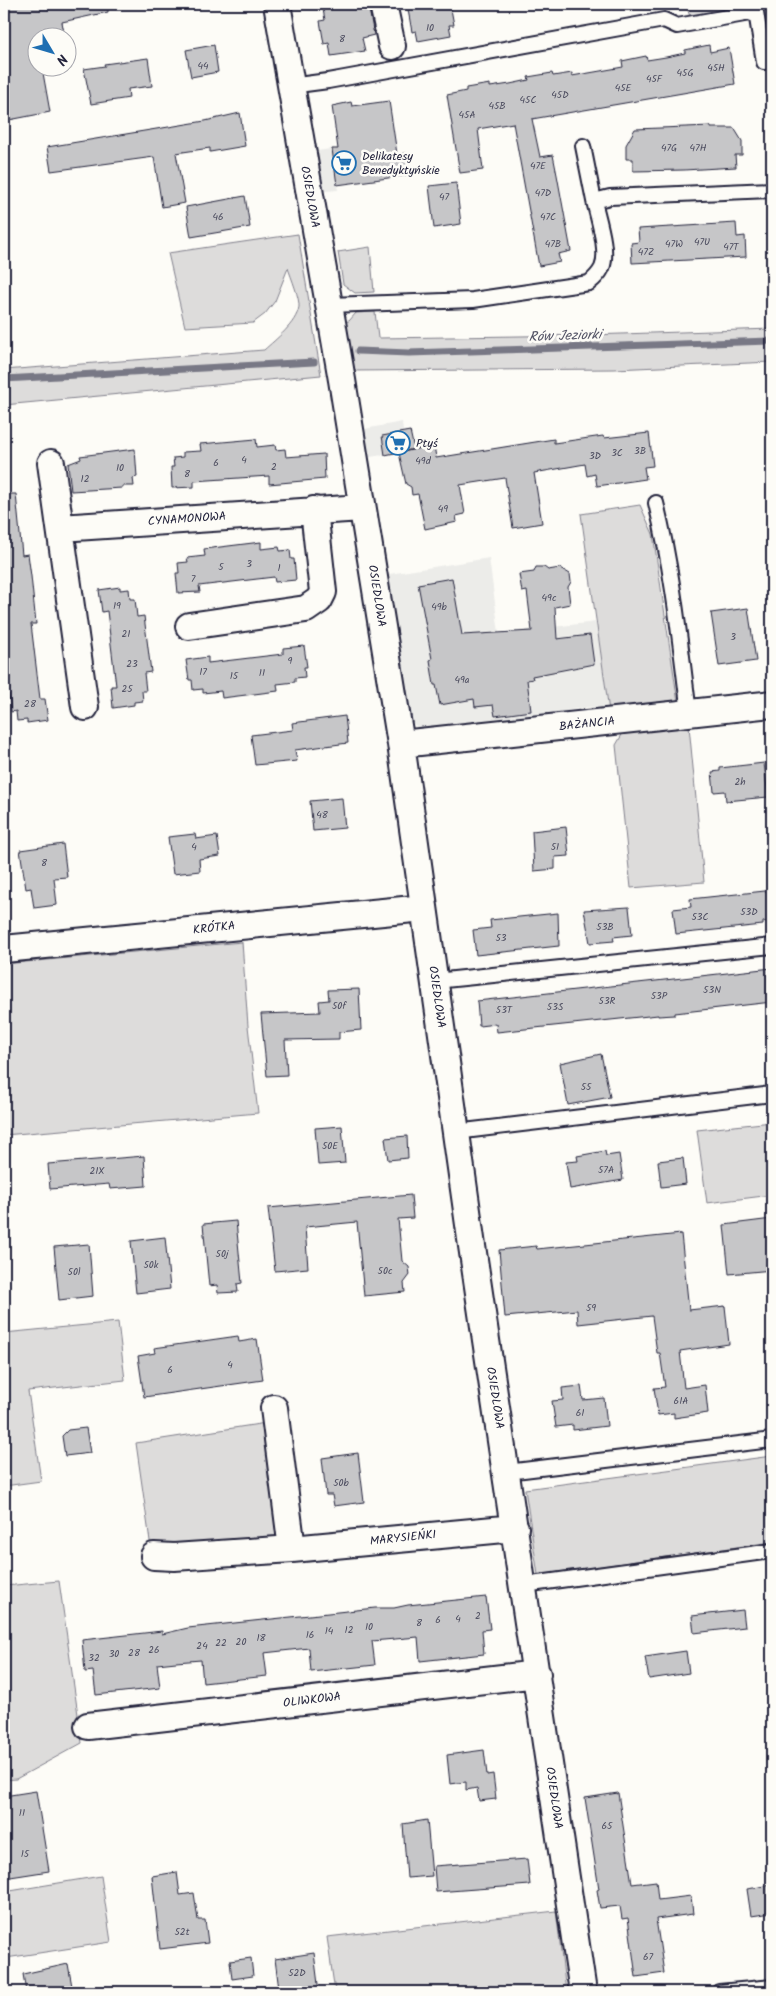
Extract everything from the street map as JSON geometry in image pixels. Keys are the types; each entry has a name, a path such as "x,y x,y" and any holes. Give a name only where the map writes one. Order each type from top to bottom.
{"street":[{"name":"OSIEDLOWA","path":"277,4 329,305 401,744 456,1132 583,1992"},
{"path":"383,4 392,46"},
{"path":"51,463 85,707"},
{"name":"CYNAMONOWA","path":"60,528 362,508"},
{"path":"189,626 306,610 319,600 323,592 314,510"},
{"name":"BAŻANCIA","path":"401,744 772,704"},
{"name":"KRÓTKA","path":"4,949 424,908"},
{"path":"274,1408 292,1549"},
{"name":"MARYSIEŃKI","path":"154,1556 174,1557 292,1549 515,1528"},
{"name":"OLIWKOWA","path":"88,1726 537,1674"}],"lane":[{"path":"290,86 328,81 664,20 677,26 756,12 764,62"},
{"path":"329,305 473,300 589,283 602,269 604,249 583,146"},
{"path":"594,201 610,197 772,190"},
{"path":"656,503 667,550 674,594 689,713"},
{"path":"435,981 772,946"},
{"path":"456,1132 772,1094"},
{"path":"507,1472 772,1440"},
{"path":"524,1586 772,1551"},
{"path":"719,1992 772,1987"}],"shaded area":[{"path":"686,4 759,4 690,17"},
{"path":"351,146 357,182 337,185 338,190 317,192 310,152"},
{"path":"298,234 321,375 4,405 4,370 264,350 290,325 299,307 297,294 288,268 275,301 265,314 253,323 185,327 168,253"},
{"path":"370,247 374,292 355,293 343,284 338,252"},
{"path":"375,312 378,338 591,335 772,329 772,362 614,369 350,371 343,322 349,321 356,313"},
{"path":"402,422 403,432 410,431 414,450 364,458 359,430"},
{"path":"640,505 653,534 678,703 609,711 581,514"},
{"path":"489,558 499,633 596,622 609,711 598,712 591,707 569,710 564,715 420,729 404,717 399,684 405,680 404,672 402,664 396,663 383,575"},
{"path":"689,726 704,882 631,888 616,745 623,733"},
{"path":"242,942 248,1026 258,1113 4,1135 4,964"},
{"path":"772,1122 772,1195 707,1203 697,1130"},
{"path":"118,1322 125,1380 28,1391 41,1481 4,1486 4,1333"},
{"path":"266,1423 281,1533 276,1540 151,1548 136,1443"},
{"path":"772,1456 772,1542 538,1575 525,1489"},
{"path":"59,1581 82,1743 16,1779 4,1780 4,1586"},
{"path":"101,1876 111,1942 6,1958 4,1944 4,1892"},
{"path":"556,1911 566,1992 335,1992 327,1937"}],"building":[{"path":"4,4 108,4 108,12 62,22 63,28 28,28 28,78 44,78 50,112 4,121"},
{"path":"322,4 368,4 374,35 362,38 365,51 331,56 329,43 324,44 320,21 325,20"},
{"path":"407,4 450,4 454,25 449,25 451,35 418,41 416,31 412,32"},
{"path":"214,45 218,72 191,77 186,50"},
{"path":"709,45 710,52 729,48 735,84 532,119 540,157 553,155 557,175 571,251 558,254 560,262 539,266 513,123 478,129 483,170 460,173 447,95 466,91 466,88 490,84 490,87 510,84 529,80 528,77 552,73 553,76 572,73 572,76 623,67 622,61 646,56 647,60 666,57 685,53 685,50"},
{"path":"148,58 152,86 128,89 129,98 91,104 84,69 105,66 104,64"},
{"path":"389,101 397,154 406,153 410,175 337,185 332,149 338,149 332,106 351,102 352,106"},
{"path":"240,113 245,146 210,152 210,148 176,153 185,203 162,207 154,157 51,171 47,147 205,121"},
{"path":"711,126 711,128 734,128 742,141 742,155 735,155 736,167 633,171 633,159 626,159 626,145 635,129"},
{"path":"456,183 461,224 434,228 429,186"},
{"path":"245,196 250,227 191,237 186,207"},
{"path":"736,223 737,237 745,236 746,257 632,263 631,243 639,242 638,229"},
{"name":"Ptyś","path":"410,431 414,449 385,455 382,436"},
{"path":"649,433 653,466 644,467 646,479 597,486 595,474 587,476 585,464 534,473 542,523 513,528 505,478 460,485 465,514 456,516 457,522 425,529 418,494 412,495 411,487 406,484 399,453 434,445 436,458 554,439 554,443 603,436 604,438"},
{"path":"256,439 257,447 275,445 276,450 285,449 286,457 324,454 325,479 269,484 269,476 194,481 194,487 172,488 171,467 174,467 173,458 183,457 183,452 201,451 200,444"},
{"path":"135,449 137,477 133,478 134,486 71,491 68,464 81,459 80,456"},
{"path":"4,494 16,494 22,555 28,554 36,624 31,624 40,699 45,699 48,720 27,723 27,720 17,721 16,711 11,712 9,694 4,694"},
{"path":"261,542 261,549 279,547 280,551 290,550 291,559 294,559 296,580 275,582 274,577 199,586 200,592 178,593 176,573 179,573 178,563 188,562 187,558 205,556 204,549"},
{"path":"536,567 544,567 548,570 560,568 570,574 571,582 568,587 570,604 555,607 557,639 590,635 594,664 532,676 533,679 527,680 531,711 495,716 493,705 475,707 474,699 440,705 436,685 434,685 430,660 432,659 418,584 452,578 462,635 532,631 527,591 522,592 519,574 534,572"},
{"path":"120,587 120,590 129,589 130,599 135,599 137,617 144,616 151,672 144,673 146,691 142,691 143,701 134,702 134,705 113,708 111,686 116,686 107,611 102,612 99,590"},
{"path":"748,608 756,661 719,666 711,613"},
{"path":"304,646 307,667 304,667 305,677 295,678 295,682 277,684 278,691 222,698 221,691 203,693 203,689 193,690 192,680 189,680 186,660 208,657 208,663 283,654 283,648"},
{"path":"345,716 348,743 295,750 297,761 255,765 251,735 293,730 292,723"},
{"path":"764,763 768,797 726,801 725,791 714,792 712,772 720,771 720,768"},
{"path":"342,798 345,828 313,831 310,801"},
{"path":"566,827 569,856 555,857 555,869 534,871 532,831"},
{"path":"195,834 196,839 217,836 220,856 199,859 200,871 173,874 168,837"},
{"path":"63,844 67,877 54,878 57,905 34,908 31,888 26,889 20,850"},
{"path":"765,891 772,892 772,921 763,922 763,925 676,934 673,909 691,907 690,899"},
{"path":"629,907 632,935 613,937 614,941 590,943 584,910"},
{"path":"558,913 559,946 476,955 473,930 491,928 490,920"},
{"path":"772,968 772,1002 675,1013 675,1015 658,1015 497,1032 496,1024 479,1026 477,1001"},
{"path":"359,989 361,1030 339,1032 339,1039 285,1040 287,1075 267,1076 261,1014 320,1012 319,1001 329,1000 328,990"},
{"path":"601,1054 610,1097 568,1105 560,1063"},
{"path":"342,1126 345,1163 318,1165 315,1128"},
{"path":"407,1136 408,1158 388,1160 385,1138"},
{"path":"605,1151 606,1156 619,1154 623,1180 570,1189 566,1162 578,1161 577,1156"},
{"path":"144,1156 146,1186 110,1189 109,1184 50,1189 48,1164"},
{"path":"683,1158 686,1184 661,1187 658,1161"},
{"path":"411,1195 413,1218 398,1219 402,1261 409,1267 410,1275 404,1283 405,1292 364,1296 357,1222 305,1227 308,1268 275,1271 268,1208"},
{"path":"772,1219 772,1270 729,1274 724,1225"},
{"path":"236,1221 242,1283 237,1284 238,1292 218,1293 217,1285 209,1286 203,1224"},
{"path":"681,1234 689,1310 725,1306 729,1344 680,1351 684,1388 705,1385 708,1413 674,1418 674,1413 658,1415 654,1388 665,1387 660,1353 657,1353 652,1316 578,1324 577,1310 505,1317 499,1250 536,1246 537,1249"},
{"path":"165,1237 170,1289 136,1293 131,1241"},
{"path":"89,1244 93,1296 59,1300 54,1247"},
{"path":"238,1336 239,1342 257,1339 263,1380 144,1397 138,1356 155,1353 154,1348"},
{"path":"581,1386 583,1400 604,1398 607,1426 573,1430 573,1425 556,1427 552,1401 563,1400 562,1388"},
{"path":"86,1428 90,1453 65,1456 62,1436 68,1430"},
{"path":"358,1453 364,1502 334,1506 332,1495 326,1495 322,1458"},
{"path":"486,1597 490,1629 482,1630 484,1654 420,1661 418,1637 372,1641 375,1665 311,1672 309,1648 264,1653 267,1676 203,1683 201,1660 157,1664 160,1688 96,1695 93,1671 85,1672 82,1640 162,1631 162,1634 188,1628"},
{"path":"743,1610 745,1627 694,1633 692,1616"},
{"path":"686,1651 689,1673 649,1679 645,1657"},
{"path":"484,1750 487,1775 493,1774 496,1799 479,1801 477,1788 466,1790 466,1782 450,1784 447,1755"},
{"path":"36,1791 49,1871 4,1878 4,1796"},
{"path":"618,1793 632,1884 656,1881 658,1900 691,1896 693,1914 656,1919 664,1973 636,1977 628,1918 622,1919 620,1906 600,1908 597,1890 599,1889 585,1798"},
{"path":"427,1820 432,1876 407,1878 403,1824"},
{"path":"527,1859 530,1885 436,1892 434,1866"},
{"path":"177,1872 180,1895 194,1893 198,1920 205,1920 208,1943 160,1949 152,1876"},
{"path":"772,1885 772,1913 751,1916 747,1889"},
{"path":"314,1953 319,1992 296,1992 296,1987 279,1989 275,1959"},
{"path":"251,1958 253,1976 232,1979 230,1961"},
{"path":"68,1964 73,1992 26,1992 23,1974"}],"waterway":[{"name":"Rów Jeziorki","path":"358,351 409,353 772,341"},
{"path":"4,379 314,362"}],"place":[{"name":"Delikatesy Benedyktyńskie","path":"344,163"},
{"name":"Ptyś","path":"398,443"}]}
